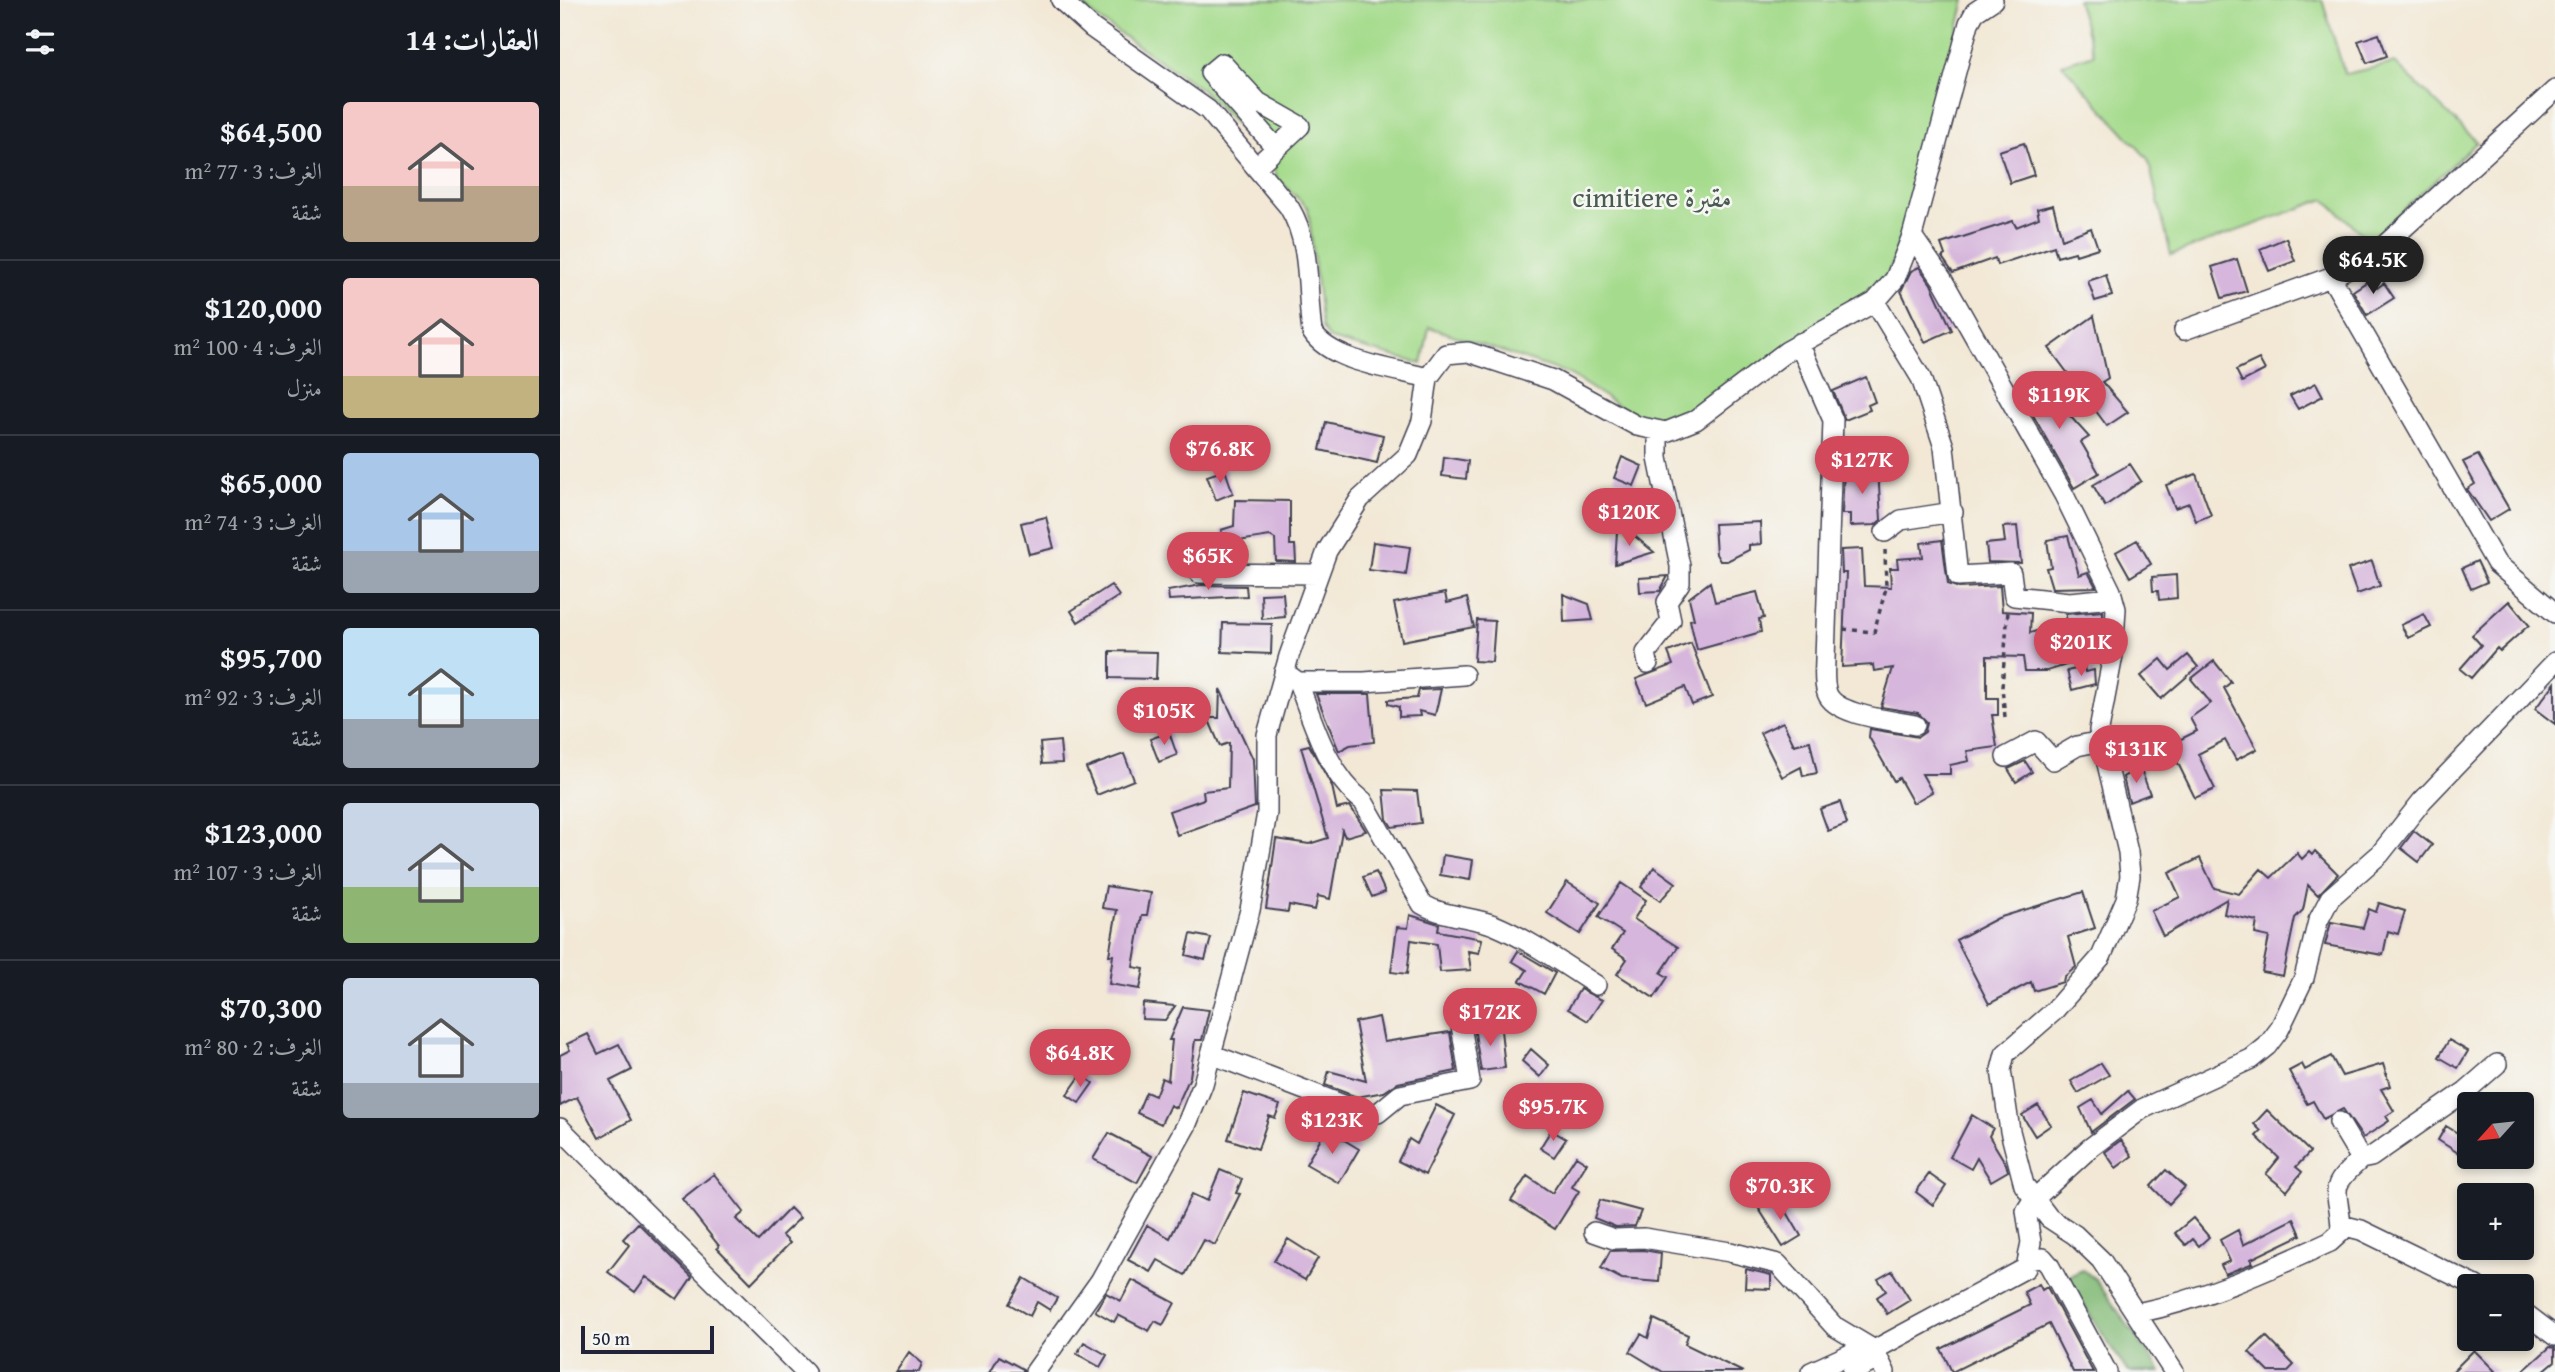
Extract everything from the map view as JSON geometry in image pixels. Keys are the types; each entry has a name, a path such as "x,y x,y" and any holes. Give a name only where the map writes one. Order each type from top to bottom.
{"street":[{"path":"1061,0 1092,28 1208,110 1258,166 1297,221 1307,258 1312,332 1318,341 1336,354 1428,378"},
{"path":"1035,1372 1100,1281 1130,1232 1186,1126 1211,1054 1260,863 1268,813 1267,735 1291,677 1318,574 1327,551 1360,499 1408,455 1422,421 1428,378 1446,354 1468,352 1572,388 1637,426 1658,432 1682,428 1799,343 1875,302 1895,279 1912,236 1969,23 1975,12 1993,0"},
{"path":"1258,166 1300,126 1258,102 1222,63 1210,73 1276,148"},
{"path":"2184,330 2331,277 2375,254 2555,90"},
{"path":"1912,236 1942,279 2064,495 2113,598 2115,631 2102,707 2101,741 2128,852 2130,876 2126,900 2101,957 2053,1012 2006,1054 2001,1070 2019,1168 2033,1199 2049,1218 2075,1235 2101,1260 2174,1372"},
{"path":"2331,277 2496,563 2555,613"},
{"path":"1875,302 1921,378 1944,447 1958,576 2011,573 2014,596 2069,602 2113,598"},
{"path":"1799,343 1833,420 1825,681 1827,694 1834,703 1848,711 1914,725"},
{"path":"1648,663 1646,653 1671,621 1667,602 1680,583 1680,565 1657,451 1658,432"},
{"path":"1885,532 1901,520 1953,512"},
{"path":"1199,572 1318,574"},
{"path":"1852,1372 2026,1268 2030,1259 2031,1242 2026,1211 2033,1199 2090,1148 2141,1109 2251,1059 2267,1046 2280,1030 2304,978 2318,921 2330,898 2380,854 2439,783 2555,662"},
{"path":"1291,677 1364,682 1464,675"},
{"path":"1291,677 1340,777 1350,792 1363,801 1422,904 1435,912 1495,926 1530,943 1596,985"},
{"path":"2006,757 2036,741 2053,760 2077,746 2101,741"},
{"path":"1211,1054 1326,1100 1367,1114 1378,1113 1400,1095 1470,1081 1458,1006"},
{"path":"2137,1314 2179,1305 2227,1289 2330,1242 2341,1232 2336,1188 2343,1174 2361,1159 2371,1157 2466,1091 2497,1065"},
{"path":"2339,1122 2361,1159"},
{"path":"560,1128 805,1372"},
{"path":"2341,1225 2361,1230 2457,1277"},
{"path":"1594,1233 1614,1239 1644,1238 1718,1250 1778,1264 1834,1325 1876,1357"},
{"path":"2030,1259 2043,1258 2049,1265 2106,1372"},
{"path":"2534,1320 2555,1336"},
{"path":"1811,1372 1876,1357"}],"path":[{"path":"1827,628 1874,632 1886,588 1885,532"},
{"path":"2005,717 2002,687 2004,631 2014,596"}],"green space":[{"name":"cimitiere مقبرة","path":"1077,0 1965,0 1929,148 1887,279 1872,297 1688,418 1667,424 1638,418 1569,374 1429,327 1422,364 1330,339 1322,328 1308,208 1277,178 1273,164 1262,150 1200,88 1097,18"},
{"path":"2077,0 2322,0 2345,74 2395,63 2477,142 2369,241 2325,199 2171,255 2148,159 2062,64 2094,54"},
{"path":"2083,1270 2095,1279 2161,1372 2129,1372 2125,1368 2069,1283 2069,1276"}],"building":[{"path":"2379,34 2387,56 2367,63 2358,41"},
{"path":"2024,143 2034,175 2010,183 1999,151"},
{"path":"2053,205 2062,239 2091,228 2098,248 2076,255 2075,252 2057,257 2054,246 1997,265 1995,258 1953,273 1942,257 1945,255 1941,244 2013,221 2016,227 2039,218 2037,209"},
{"path":"2286,238 2295,261 2269,271 2260,249"},
{"path":"2237,259 2247,291 2222,298 2212,267"},
{"path":"1919,267 1931,284 1952,330 1925,342 1901,291 1911,271"},
{"path":"2106,275 2112,296 2095,301 2088,281"},
{"path":"2371,279 2377,288 2384,283 2394,298 2367,315 2353,291"},
{"path":"2094,316 2108,378 2102,382 2128,412 2107,426 2049,348"},
{"path":"2259,359 2265,370 2242,382 2236,370"},
{"path":"2031,373 2089,437 2081,442 2099,473 2074,488 2015,383"},
{"path":"1866,377 1875,402 1868,405 1870,410 1845,420 1833,391"},
{"path":"2316,383 2323,396 2298,409 2290,396"},
{"path":"1326,422 1383,435 1377,463 1320,450"},
{"path":"2478,455 2509,509 2489,521 2467,489 2475,484 2463,462"},
{"path":"1444,457 1468,461 1466,479 1442,476"},
{"path":"1622,457 1642,466 1634,486 1614,478"},
{"path":"2130,464 2141,481 2105,506 2093,485"},
{"path":"1878,468 1881,520 1875,525 1850,526 1850,514 1842,514 1844,469"},
{"path":"1225,470 1233,493 1216,500 1207,476"},
{"path":"2196,474 2211,515 2196,521 2189,503 2175,508 2166,485"},
{"path":"1235,500 1290,501 1290,545 1295,545 1296,562 1276,561 1275,539 1270,536 1226,543 1221,530 1234,526"},
{"path":"1046,517 1054,548 1029,554 1021,523"},
{"path":"1760,522 1761,544 1749,545 1749,550 1727,561 1720,561 1716,554 1714,524"},
{"path":"2017,526 2021,563 1988,562 1986,544 2005,542 2003,527"},
{"path":"1617,531 1632,534 1654,552 1615,564"},
{"path":"2068,536 2079,575 2088,572 2096,587 2052,588 2046,568 2051,567 2047,540"},
{"path":"1942,540 1948,584 1959,588 2000,586 2002,611 2031,613 2030,633 2057,625 2069,664 2047,671 2025,671 2023,657 1987,656 1987,698 1998,698 1998,715 1992,715 1997,747 1967,751 1969,761 1950,765 1950,774 1922,774 1932,792 1913,803 1899,778 1894,781 1869,737 1870,729 1918,737 1925,732 1927,722 1918,713 1881,707 1893,668 1874,671 1873,665 1842,667 1846,573 1842,573 1841,550 1862,549 1864,586 1891,587 1890,568 1898,568 1897,559 1923,557 1921,543"},
{"path":"2137,540 2151,564 2130,577 2116,552"},
{"path":"1373,542 1410,547 1406,575 1369,570"},
{"path":"2372,561 2380,586 2357,594 2348,569"},
{"path":"2477,561 2487,582 2471,589 2462,568"},
{"path":"2176,575 2177,598 2159,600 2158,591 2153,591 2152,577"},
{"path":"1668,576 1660,591 1640,592 1639,578"},
{"path":"1710,582 1715,602 1757,592 1764,618 1759,619 1761,632 1697,650 1690,620 1694,619 1689,598"},
{"path":"1111,585 1119,596 1078,622 1071,611"},
{"path":"1201,585 1246,586 1247,596 1169,600 1168,591"},
{"path":"1283,593 1285,617 1262,619 1261,594"},
{"path":"1445,593 1447,603 1467,598 1474,627 1402,641 1394,603"},
{"path":"1563,594 1589,604 1593,620 1564,622"},
{"path":"2509,601 2529,625 2500,651 2497,648 2471,678 2460,669 2481,645 2472,635"},
{"path":"2103,611 2102,628 2067,631 2066,614"},
{"path":"2424,614 2431,627 2408,638 2401,625"},
{"path":"1477,620 1495,621 1492,662 1474,661"},
{"path":"1223,623 1272,624 1271,654 1222,652"},
{"path":"1691,643 1712,697 1692,705 1685,687 1646,703 1636,679 1673,665 1668,652"},
{"path":"1110,651 1157,652 1156,679 1110,678"},
{"path":"2188,655 2198,667 2161,699 2141,676 2161,659 2170,670"},
{"path":"2214,661 2231,682 2224,688 2257,749 2236,760 2225,740 2198,754 2215,789 2195,798 2169,745 2197,731 2190,718 2211,703 2191,679"},
{"path":"2084,667 2085,672 2094,670 2095,684 2072,690 2067,671"},
{"path":"2555,683 2555,724 2535,709"},
{"path":"1220,689 1253,759 1255,807 1177,835 1169,811 1204,799 1203,791 1228,788 1229,743 1220,746 1208,718 1219,718"},
{"path":"1441,689 1435,715 1419,711 1420,716 1399,717 1399,707 1388,704 1388,700 1417,698 1419,690"},
{"path":"1316,694 1370,694 1374,742 1350,745 1339,751"},
{"path":"1783,722 1794,745 1810,741 1817,773 1803,776 1801,767 1782,777 1760,733"},
{"path":"1169,732 1177,755 1159,762 1150,739"},
{"path":"1060,741 1062,763 1042,764 1040,743"},
{"path":"1309,745 1332,786 1337,809 1350,806 1366,831 1345,837 1342,830 1330,899 1318,896 1315,910 1289,905 1288,912 1266,909 1276,839 1309,844 1328,838 1301,747"},
{"path":"1124,754 1134,780 1097,795 1086,768"},
{"path":"2025,761 2032,772 2016,782 2008,769"},
{"path":"2140,767 2150,794 2129,802 2123,777"},
{"path":"1384,790 1417,791 1421,823 1392,827 1387,819"},
{"path":"1840,802 1847,824 1828,831 1820,809"},
{"path":"2414,831 2432,845 2419,862 2401,848"},
{"path":"2315,851 2338,874 2318,895 2308,885 2303,910 2295,918 2283,976 2262,972 2269,937 2255,934 2257,921 2224,914 2227,899 2163,936 2151,911 2180,897 2169,873 2200,858 2214,888 2239,894 2261,869 2271,878 2297,853 2302,859 2309,852 2312,855"},
{"path":"1443,855 1473,860 1470,880 1440,875"},
{"path":"1654,867 1676,883 1660,901 1641,887"},
{"path":"1376,872 1385,892 1372,897 1363,877"},
{"path":"1567,882 1600,903 1580,934 1547,913"},
{"path":"1621,883 1646,900 1634,919 1678,947 1661,973 1668,977 1654,998 1617,974 1627,959 1612,949 1623,933 1598,917"},
{"path":"1106,886 1151,893 1147,915 1142,915 1133,967 1144,969 1140,989 1109,984 1113,955 1109,955 1117,910 1102,908"},
{"path":"2083,892 2095,928 2068,937 2076,967 2064,977 2063,982 2034,991 2031,982 1989,1004 1956,940 1998,918"},
{"path":"2379,903 2405,911 2398,934 2388,931 2383,955 2325,945 2331,922 2363,928 2369,909 2376,912"},
{"path":"1410,915 1439,924 1438,931 1482,939 1479,953 1468,951 1471,970 1440,972 1437,944 1411,940 1407,974 1391,972 1397,927 1408,928"},
{"path":"1191,934 1211,938 1205,960 1186,955"},
{"path":"1518,951 1555,973 1544,994 1520,981 1527,970 1512,961"},
{"path":"1580,989 1602,1000 1588,1021 1568,1009"},
{"path":"1143,1003 1175,1006 1165,1020 1142,1019"},
{"path":"1183,1007 1209,1010 1202,1040 1195,1040 1190,1077 1176,1108 1170,1105 1161,1124 1137,1113 1146,1092 1155,1096 1162,1078 1168,1081 1172,1040 1169,1040"},
{"path":"1379,1017 1384,1042 1450,1032 1456,1071 1398,1083 1384,1092 1357,1097 1325,1085 1329,1071 1366,1081 1355,1022"},
{"path":"1484,1025 1501,1030 1505,1068 1481,1071 1474,1027"},
{"path":"588,1034 598,1054 619,1044 632,1070 610,1081 631,1120 599,1138 577,1097 560,1106 560,1055 570,1050 567,1044"},
{"path":"2449,1040 2468,1051 2458,1068 2439,1057"},
{"path":"1531,1049 1549,1065 1540,1077 1522,1061"},
{"path":"2331,1056 2342,1076 2383,1064 2390,1086 2381,1089 2394,1111 2386,1116 2389,1121 2363,1138 2343,1109 2323,1119 2313,1101 2307,1104 2289,1071 2302,1064 2305,1070"},
{"path":"2101,1063 2109,1075 2078,1093 2071,1081"},
{"path":"1081,1075 1093,1083 1079,1103 1067,1095"},
{"path":"2128,1091 2135,1099 2091,1132 2080,1108 2093,1100 2102,1114"},
{"path":"1244,1093 1280,1105 1275,1118 1269,1116 1258,1149 1228,1139"},
{"path":"1436,1105 1455,1115 1425,1175 1398,1161 1409,1139 1417,1144"},
{"path":"2038,1105 2051,1125 2035,1136 2022,1115"},
{"path":"2267,1110 2310,1152 2296,1167 2302,1172 2287,1191 2266,1174 2279,1158 2256,1136 2261,1131 2254,1124"},
{"path":"1972,1115 1993,1128 1989,1136 2006,1164 2008,1171 1991,1181 1977,1158 1971,1169 1950,1157"},
{"path":"2446,1126 2457,1133 2457,1152 2438,1140"},
{"path":"1326,1129 1359,1149 1339,1183 1306,1164"},
{"path":"1551,1130 1566,1139 1554,1157 1540,1148"},
{"path":"1109,1133 1152,1156 1137,1183 1093,1159"},
{"path":"2121,1140 2132,1156 2116,1168 2105,1152"},
{"path":"1576,1156 1587,1163 1572,1187 1579,1191 1555,1229 1511,1201 1527,1176 1552,1193"},
{"path":"1220,1170 1242,1179 1236,1193 1240,1194 1215,1245 1204,1240 1185,1275 1158,1260 1151,1272 1128,1260 1147,1225 1170,1238 1192,1194 1207,1201"},
{"path":"2166,1170 2185,1187 2169,1204 2151,1186"},
{"path":"714,1174 744,1212 736,1219 758,1241 790,1208 800,1218 782,1235 790,1243 751,1283 717,1248 719,1246 682,1199"},
{"path":"1929,1174 1946,1186 1933,1205 1916,1192"},
{"path":"1778,1197 1801,1236 1783,1247 1759,1209"},
{"path":"1600,1200 1641,1211 1635,1226 1616,1227 1594,1218"},
{"path":"2193,1218 2209,1237 2199,1246 2193,1239 2186,1245 2175,1233"},
{"path":"2294,1219 2301,1235 2251,1259 2253,1263 2225,1274 2221,1265 2230,1261 2220,1240 2238,1230 2243,1245"},
{"path":"638,1223 692,1277 677,1299 646,1277 635,1292 608,1272 629,1245 623,1239"},
{"path":"1288,1239 1318,1258 1305,1280 1274,1261"},
{"path":"1643,1250 1661,1253 1659,1282 1622,1279 1601,1268 1610,1251"},
{"path":"1746,1269 1771,1275 1771,1289 1745,1288"},
{"path":"1892,1271 1910,1300 1887,1314 1877,1297 1886,1291 1878,1279"},
{"path":"1024,1278 1057,1298 1050,1310 1037,1302 1030,1316 1009,1304"},
{"path":"1132,1280 1175,1303 1163,1325 1155,1321 1149,1331 1118,1315 1114,1322 1095,1311 1106,1293 1121,1301"},
{"path":"2039,1284 2042,1290 2047,1287 2093,1372 2073,1372 2049,1324 1952,1372 1941,1349 2030,1305 2024,1292"},
{"path":"1654,1319 1688,1335 1685,1344 1743,1372 1663,1372 1630,1352 1641,1334 1648,1338"},
{"path":"2266,1336 2294,1365 2287,1372 2269,1372 2249,1352"},
{"path":"1084,1342 1107,1355 1100,1367 1077,1354"},
{"path":"2550,1347 2555,1348 2555,1361 2542,1372 2522,1372"},
{"path":"2475,1351 2496,1372 2452,1372"},
{"path":"909,1352 922,1363 919,1372 896,1372"},
{"path":"999,1356 1023,1369 1023,1372 990,1372"}]}
